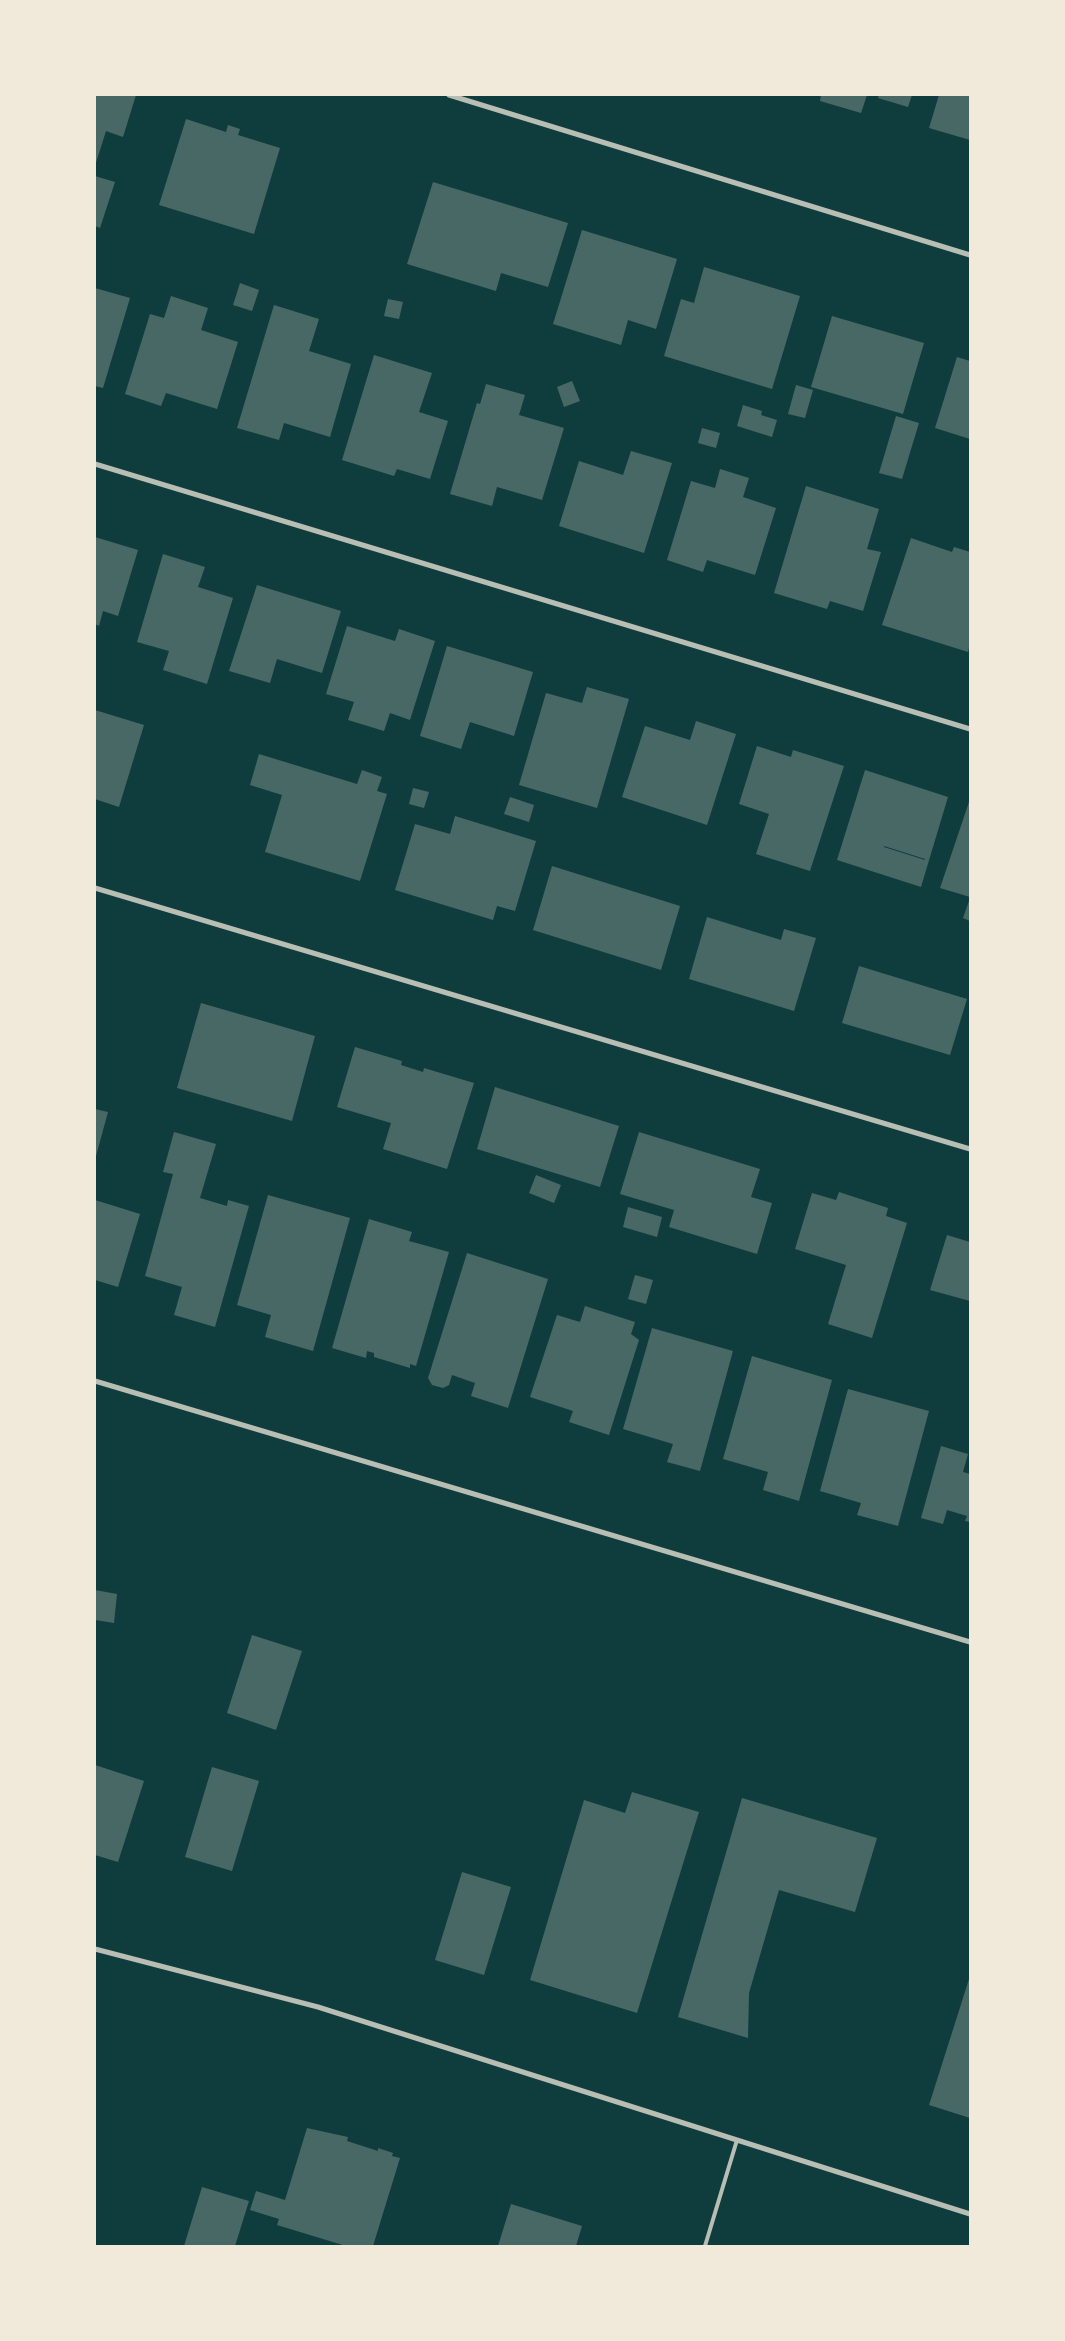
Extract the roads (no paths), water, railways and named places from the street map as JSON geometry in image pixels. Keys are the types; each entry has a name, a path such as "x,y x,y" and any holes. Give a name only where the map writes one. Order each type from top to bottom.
{"street":[{"path":"449,95 970,255"},
{"path":"95,464 970,729"},
{"path":"95,888 970,1149"},
{"path":"95,1381 970,1642"},
{"path":"95,1949 318,2007 970,2214"}],"lane":[{"path":"705,2246 737,2140"}]}
